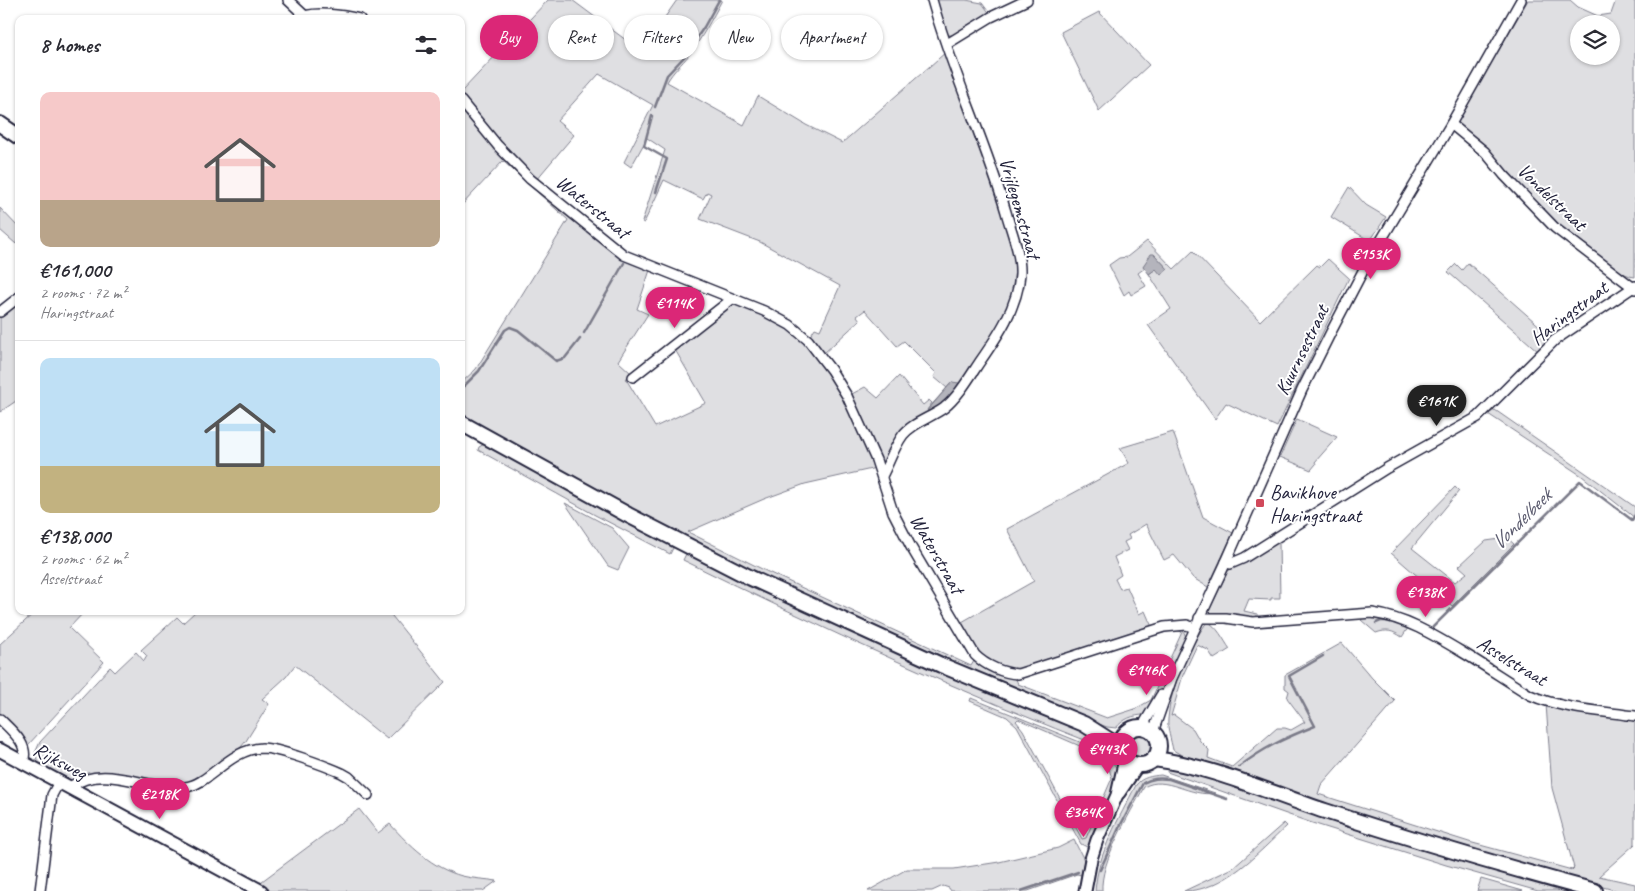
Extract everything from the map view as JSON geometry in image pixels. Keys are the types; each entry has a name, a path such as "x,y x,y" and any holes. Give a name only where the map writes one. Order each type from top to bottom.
{"main road":[{"path":"0,124 15,134"},
{"path":"465,425 611,506 742,573 908,651 1084,724 1117,731 1141,729 1158,738 1157,753 1144,765 1128,757 1084,724"},
{"path":"1128,757 1124,734 1141,729"},
{"name":"Rijksweg","path":"0,750 261,891"},
{"path":"1157,753 1275,795 1399,835 1595,891"}],"street":[{"path":"288,0 299,15"},
{"name":"Vrijlegemstraat","path":"882,476 903,435 944,408 978,365 1001,329 1011,308 1020,273 1018,256 1002,198 932,0"},
{"path":"947,44 992,17 1027,0"},
{"name":"Kuurnsestraat","path":"1141,729 1172,678 1302,390 1331,332 1365,267 1451,124 1522,0"},
{"name":"Waterstraat","path":"465,106 498,146 530,178 624,254 764,311 790,325 808,340 831,370 847,396 882,476 893,512 911,547 970,647 982,662 1009,674 1018,674 1164,627 1187,625 1194,628"},
{"name":"Vondelstraat","path":"1451,124 1485,152 1509,182 1556,228 1634,288"},
{"name":"Haringstraat","path":"1226,562 1230,564 1244,558 1387,468 1478,417 1556,340 1634,288"},
{"path":"633,377 732,299"},
{"path":"0,312 15,300"},
{"name":"Asselstraat","path":"1199,618 1226,618 1253,622 1372,613 1390,616 1435,636 1530,695 1543,701 1635,716"},
{"path":"0,719 21,741 25,751 23,762"},
{"path":"40,891 52,795 65,784 103,777 125,778 158,786 188,787 202,780 232,757 249,750 262,748 277,750 342,773 354,781 368,795"},
{"path":"1085,891 1088,869 1097,840 1118,794 1123,789 1128,757"}],"shaded area":[{"path":"548,0 572,0 592,15 548,15 548,60 614,60 614,31 624,39 624,60 685,60 667,82 744,125 758,96 806,125 842,143 946,52 984,152 1016,256 1017,278 1005,317 951,400 913,424 886,462 882,463 850,395 865,387 878,398 899,376 923,405 929,400 932,403 927,410 947,388 934,377 936,373 904,341 897,346 865,310 857,316 860,320 823,354 810,336 815,328 820,330 840,286 760,242 700,219 711,194 707,192 703,199 664,180 644,223 642,222 665,150 647,138 631,167 624,162 653,105 599,74 557,121 574,135 536,180 515,161 465,103 465,88 491,60 538,60 538,15 534,15"},
{"path":"677,0 722,0 714,15 709,15 709,24 699,40 699,15 666,15"},
{"path":"934,0 966,0 982,3 991,15 955,35 948,35 944,31"},
{"path":"1528,0 1570,0 1578,7 1596,15 1570,15 1570,65 1620,65 1620,15 1604,15 1611,14 1616,0 1632,0 1635,2 1635,277 1612,266 1560,226 1521,190 1509,173 1487,150 1464,131 1457,122"},
{"path":"1099,12 1149,65 1099,111 1061,32"},
{"path":"465,109 522,173 650,270 637,309 648,314 618,361 631,373 626,379 655,427 706,403 674,348 733,303 740,304 784,324 804,340 829,373 840,392 876,468 805,484 764,499 688,532 768,572 971,666 974,661 999,673 1015,678 1166,628 1183,630 1186,637 1157,700 1145,715 1129,718 1116,728 1107,727 1009,690 730,563 465,419 465,379 476,369 568,220 503,161 465,202","holes":["1175,630 1182,632 1151,700 1135,709 1107,718 1018,684 1016,679 1138,639"]},
{"path":"1349,187 1366,205 1386,217 1370,241 1331,217"},
{"path":"0,208 15,224 15,243 0,230"},
{"path":"1147,241 1174,269 1193,251 1260,321 1317,265 1320,267 1328,259 1349,278 1277,427 1226,403 1215,419 1148,325 1171,309 1149,274 1156,269 1168,269 1154,254 1143,266 1145,268 1138,273 1146,286 1131,295 1129,291 1124,295 1109,265 1119,258 1127,257"},
{"path":"1151,254 1154,254 1168,269 1161,275 1156,269 1149,274 1143,266"},
{"path":"1468,263 1552,337 1539,352 1448,272 1456,264 1462,270"},
{"path":"15,304 15,402 0,412 0,315"},
{"path":"952,382 959,383 942,404 928,412 927,411"},
{"path":"1495,410 1635,507 1635,518 1582,476 1488,414"},
{"path":"1297,419 1337,437 1315,462 1316,464 1311,470 1280,457"},
{"path":"1173,432 1203,517 1233,533 1208,587 1193,578 1174,555 1164,560 1146,524 1128,535 1130,539 1124,542 1128,550 1114,557 1121,575 1115,579 1120,589 1127,587 1139,614 1145,611 1152,627 1017,672 995,665 981,655 960,623 1034,581 1007,529 1129,463 1120,448"},
{"path":"486,443 591,500 595,506 630,524 636,524 671,544 673,548 670,554 478,450 479,447"},
{"path":"1455,487 1459,491 1412,548 1455,582 1467,573 1459,566 1486,541 1507,538 1514,544 1452,606 1391,553"},
{"path":"565,503 612,528 629,548 618,570 608,566"},
{"path":"1281,538 1279,542 1280,598 1271,598 1271,600 1249,599 1244,611 1257,614 1257,618 1237,615 1208,616 1228,571"},
{"path":"686,554 692,554 1094,733 1109,744 1110,750 1055,729 841,636 683,560"},
{"path":"32,615 81,615 69,628 104,662 28,745 0,715 0,644"},
{"path":"192,615 391,615 445,682 387,739 295,665 286,677 262,699 269,704 240,748 218,766 185,785 92,774 67,781 38,764 35,753 40,742 110,667 115,672 136,652 144,661 147,656 141,650 177,617 183,623"},
{"path":"1367,615 1410,625 1402,637 1390,631 1376,633 1361,620"},
{"path":"1207,622 1217,630 1230,649 1214,659 1208,650 1197,645 1183,675 1171,716 1174,715 1193,729 1200,741 1209,750 1208,758 1232,767 1277,728 1291,730 1305,722 1287,698 1289,691 1285,688 1285,675 1342,643 1395,701 1321,785 1318,794 1469,842 1572,870 1574,868 1552,788 1546,704 1635,718 1635,844 1599,876 1635,884 1635,891 1618,891 1580,881 1387,825 1188,759 1173,750 1168,723 1172,694 1187,656"},
{"path":"971,698 1109,755 1120,771 1091,845 1087,847 1081,844 1017,726 1007,717 970,701","holes":["1018,719 1105,757 1112,778 1086,838 1082,839 1023,730 1016,721"]},
{"path":"1140,731 1146,732 1154,740 1154,752 1146,760 1140,761 1134,760 1126,752 1125,746 1126,740 1134,732"},
{"path":"1168,764 1319,813 1342,826 1369,830 1579,891 1538,891 1446,865 1309,822 1167,772"},
{"path":"1161,775 1215,793 1206,794 1161,783 1144,787 1111,852 1103,879 1102,891 1095,891 1100,863 1105,849 1136,785 1138,782 1151,776"},
{"path":"359,809 378,833 390,824 422,855 441,868 462,876 497,881 483,891 271,891 258,884"},
{"path":"1284,823 1287,826 1253,858 1227,877 1199,889 1184,891 1233,868"},
{"path":"1074,840 1084,860 1081,875 1077,874 1028,891 951,891 943,886 932,891 868,891 907,869 954,869 999,862 1058,848"},
{"path":"1481,879 1523,891 1477,891"}],"waterway":[{"path":"655,107 667,75 684,57 719,0"},
{"path":"652,116 644,146 667,159 656,192"},
{"path":"584,333 624,263"},
{"path":"465,385 479,371 505,330 510,327 518,330 556,361 565,358 580,339"},
{"name":"Vondelbeek","path":"1433,627 1580,481 1632,520 1635,515"},
{"name":"Vondelbeek","path":"1376,623 1389,621"},
{"name":"Vondelbeek","path":"1413,630 1423,635"},
{"name":"Vondelbeek","path":"1239,767 1275,744 1315,726 1289,676 1323,656"},
{"name":"Vondelbeek","path":"1100,870 1119,828 1143,783 1149,780 1169,779 1227,799"},
{"name":"Vondelbeek","path":"1021,891 1078,872"}],"place":[{"name":"Bavikhove Haringstraat","path":"1260,503"}]}
